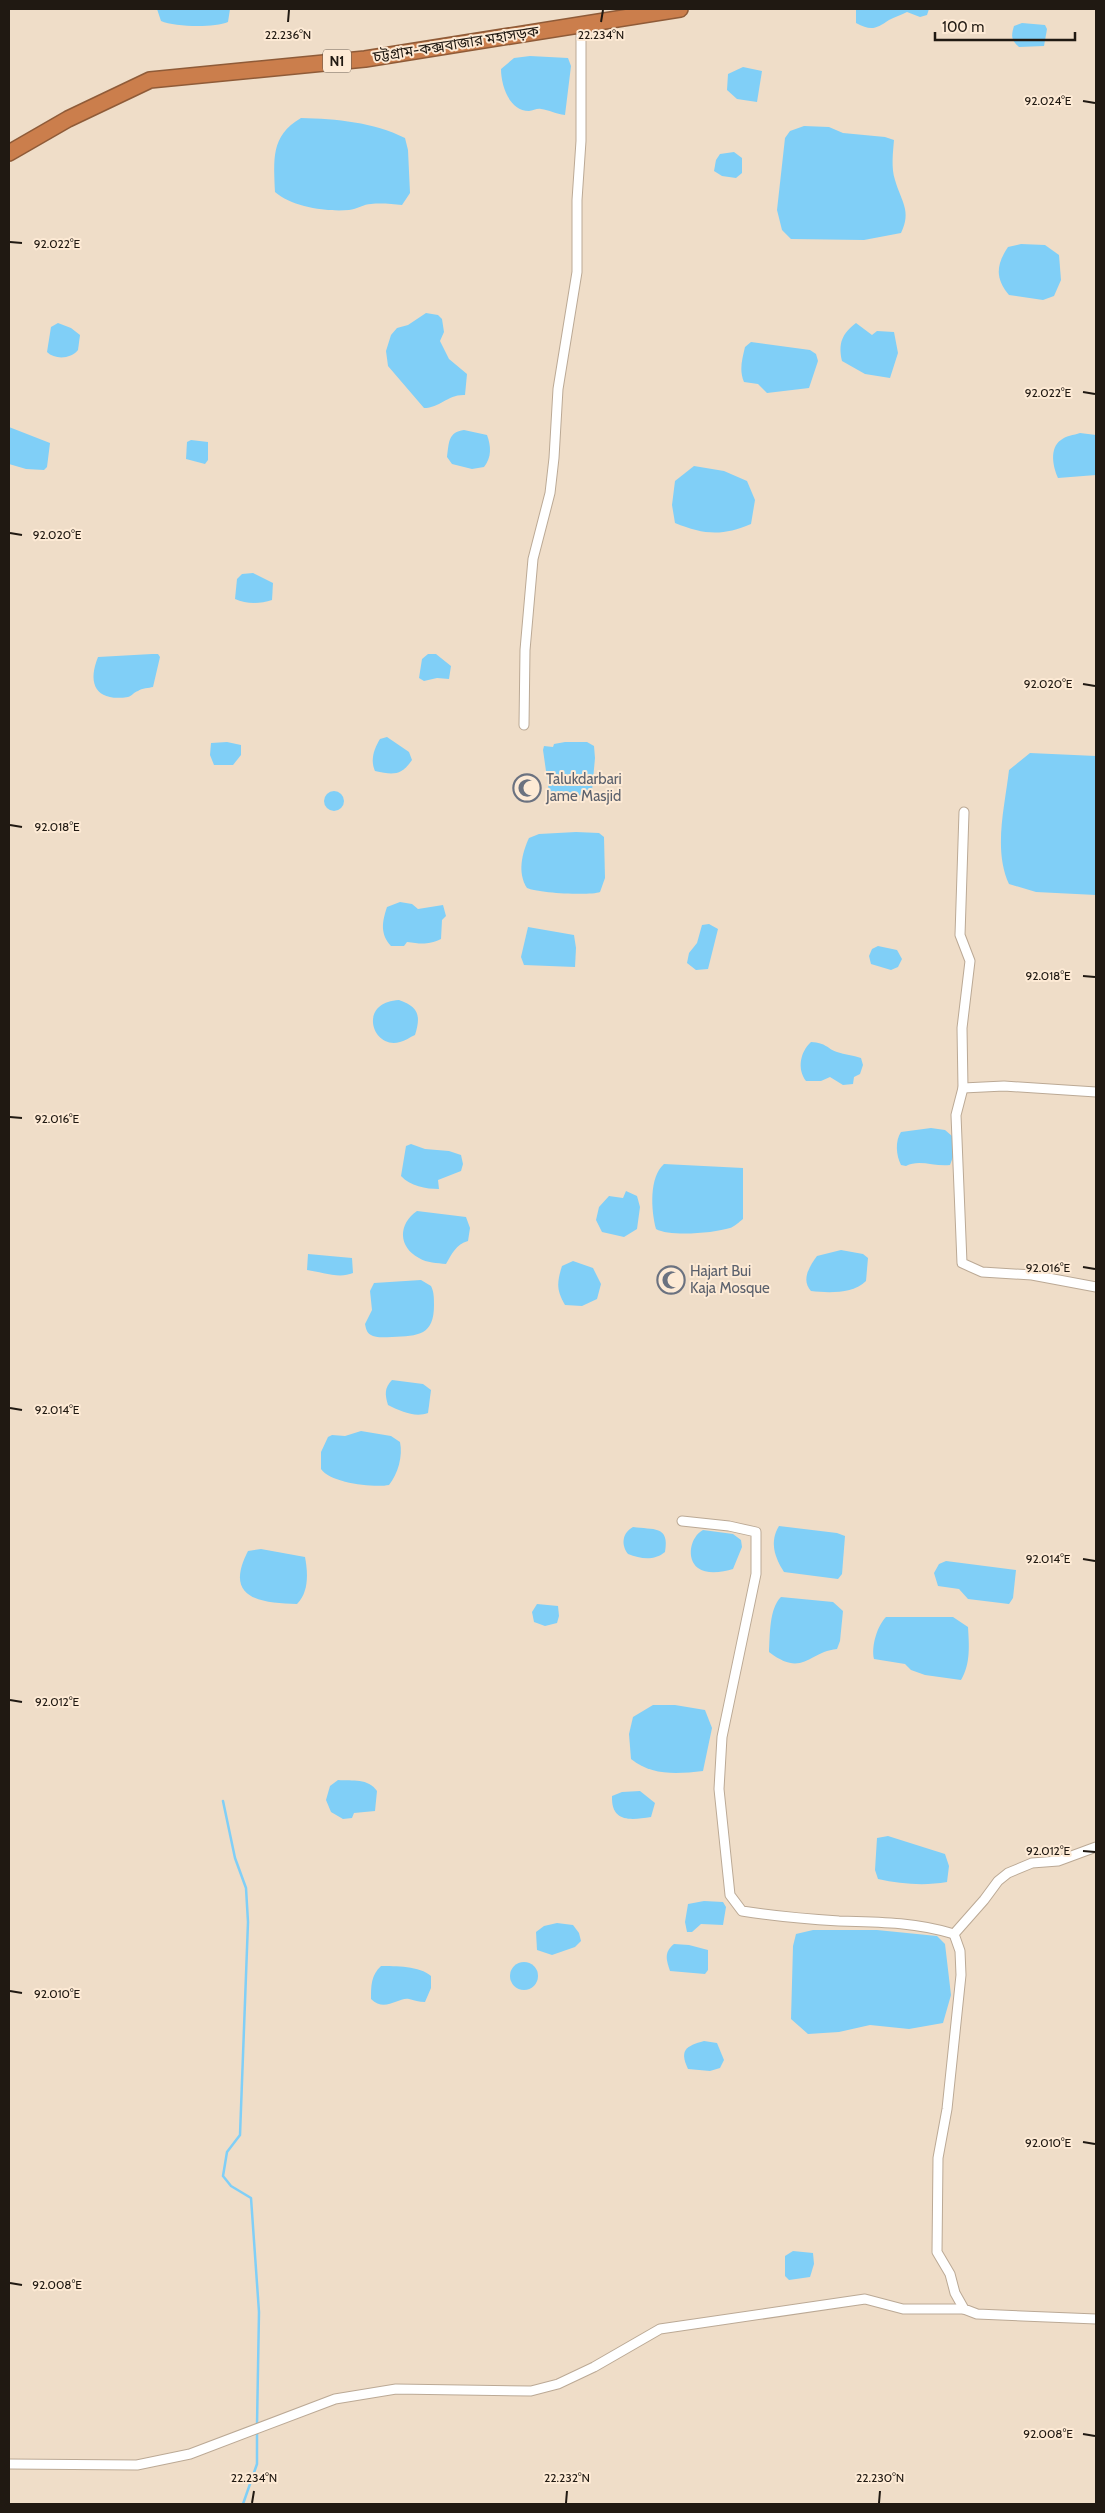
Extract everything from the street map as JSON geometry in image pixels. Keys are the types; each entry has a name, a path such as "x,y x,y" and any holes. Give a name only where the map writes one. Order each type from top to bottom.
{"highway":[{"name":"চট্টগ্রাম-কক্সবাজার মহাসড়ক","path":"9,153 68,119 150,80 365,59 680,9"}],"street":[{"path":"524,725 525,650 533,559 550,492 558,389 577,272 577,200 581,141 581,24"},
{"path":"964,812 960,935 970,961 962,1028 963,1088 956,1115 962,1263 982,1272 1032,1275 1096,1287"},
{"path":"963,1088 1004,1086 1096,1092"},
{"path":"682,1521 729,1526 756,1532 756,1574 722,1737 719,1789 730,1895 742,1911 778,1917 888,1921 927,1926 954,1934"},
{"path":"954,1934 998,1881 1008,1873 1032,1864 1058,1862 1096,1847"},
{"path":"954,1934 960,1951 961,1975 947,2108 938,2158 937,2252 950,2274 955,2293 964,2309"},
{"path":"9,2464 137,2465 190,2454 334,2399 396,2389 531,2390 558,2384 594,2367 660,2329 865,2300 903,2309 964,2309 977,2314 1096,2319"}],"water":[{"path":"157,9 230,9 228,22 194,26 175,25 161,21"},
{"path":"856,9 929,9 927,15 920,17 907,12 877,27 870,28 856,23"},
{"path":"1022,23 1045,25 1047,29 1044,46 1019,47 1016,44 1012,38 1013,29 1014,26"},
{"path":"530,56 568,58 571,66 565,115 540,109 522,110 511,102 505,89 501,69 514,58"},
{"path":"743,67 762,71 757,102 737,99 727,90 728,74"},
{"path":"301,118 354,122 380,128 405,138 408,150 410,193 402,205 375,204 349,210 320,209 300,205 275,192 274,169 279,141 291,125"},
{"path":"804,126 829,127 843,133 885,137 894,140 893,170 906,212 901,233 864,240 791,239 782,230 777,210 785,138 790,131"},
{"path":"734,152 742,158 742,173 736,178 722,176 714,171 716,160 720,154"},
{"path":"1021,244 1045,245 1059,255 1061,280 1054,296 1043,300 1009,295 1004,289 999,277 1001,260 1008,247"},
{"path":"426,313 438,315 442,319 444,332 440,341 449,359 467,374 465,395 459,395 435,406 424,408 388,366 386,351 391,335 397,328 408,325"},
{"path":"58,323 71,328 80,335 78,350 67,357 50,355 47,352 51,327"},
{"path":"856,323 872,335 877,331 894,332 898,353 890,378 865,374 842,361 842,339 847,331"},
{"path":"751,342 810,350 816,354 818,361 809,388 767,393 758,384 744,382 741,369 742,361 745,347"},
{"path":"9,427 50,443 47,467 44,470 26,469 9,464"},
{"path":"464,430 487,435 490,451 484,467 472,469 452,464 447,457 450,439 455,433"},
{"path":"1080,433 1096,435 1096,475 1058,478 1053,458 1057,443 1067,437"},
{"path":"191,440 208,442 208,460 205,464 186,459 187,442"},
{"path":"694,466 724,471 747,481 755,500 751,524 731,531 713,533 695,530 675,523 672,505 675,481"},
{"path":"253,573 273,583 272,600 253,603 235,599 237,579 242,574"},
{"path":"158,654 160,657 153,687 141,689 128,697 117,698 108,697 97,689 94,683 94,675 98,657"},
{"path":"428,654 436,654 451,666 449,679 437,678 424,681 419,678 422,659"},
{"path":"387,737 409,752 412,760 400,772 387,773 375,771 373,755 380,739"},
{"path":"227,742 241,745 241,755 233,765 214,765 210,755 211,743"},
{"path":"587,742 594,746 595,758 592,791 586,796 549,792 544,746 553,747 554,744"},
{"path":"1030,753 1096,756 1096,895 1036,892 1009,884 1004,871 1002,857 1001,828 1009,770"},
{"path":"334,791 341,794 344,801 341,808 334,811 327,808 324,801 327,794"},
{"path":"599,833 604,837 605,878 600,892 586,894 564,893 527,888 521,870 524,850 529,838 539,834"},
{"path":"400,902 412,904 418,909 443,905 446,916 442,920 441,939 428,943 407,942 404,946 391,946 385,937 383,928 384,918 387,907"},
{"path":"709,924 718,929 708,969 696,970 687,963 689,953 697,943 702,925"},
{"path":"528,927 574,935 576,948 575,967 524,965 521,957"},
{"path":"878,946 897,950 902,959 898,967 891,970 871,964 869,956 872,949"},
{"path":"399,1000 411,1006 417,1013 417,1028 415,1035 402,1041 390,1043 376,1033 373,1025 373,1016 386,1003"},
{"path":"811,1042 840,1053 861,1058 863,1065 860,1074 854,1077 853,1084 843,1085 830,1077 821,1081 806,1081 801,1071 801,1061 804,1051"},
{"path":"931,1128 945,1130 952,1136 954,1154 950,1165 916,1163 906,1166 901,1165 897,1148 901,1132"},
{"path":"411,1144 425,1149 449,1151 461,1155 463,1164 461,1171 438,1180 439,1189 414,1185 401,1176 406,1146"},
{"path":"664,1164 743,1168 743,1219 730,1228 703,1233 681,1234 656,1229 652,1194 656,1177"},
{"path":"626,1191 637,1196 640,1207 637,1229 624,1237 602,1232 596,1220 599,1207 609,1196 623,1198"},
{"path":"417,1211 466,1217 470,1228 468,1241 457,1247 446,1264 422,1260 407,1248 404,1242 404,1229 406,1222"},
{"path":"841,1250 863,1254 868,1258 866,1281 847,1290 832,1292 811,1291 806,1278 817,1256"},
{"path":"308,1254 352,1258 353,1273 336,1275 307,1270"},
{"path":"573,1261 593,1268 601,1284 597,1299 582,1306 565,1305 559,1290 558,1281 562,1266"},
{"path":"421,1280 431,1286 434,1295 433,1315 428,1328 423,1332 402,1337 380,1337 369,1334 365,1324 372,1310 370,1291 374,1283"},
{"path":"392,1380 423,1384 431,1390 428,1413 413,1414 388,1405 386,1392"},
{"path":"361,1431 391,1436 400,1442 399,1465 389,1485 373,1486 343,1481 333,1478 321,1469 321,1452 328,1437 332,1435 345,1436"},
{"path":"779,1526 837,1533 845,1536 842,1574 838,1579 784,1572 774,1550 774,1538"},
{"path":"633,1527 658,1530 662,1533 666,1543 665,1552 652,1558 628,1554 624,1547 624,1539 627,1532"},
{"path":"703,1530 733,1534 741,1540 742,1547 733,1569 720,1572 706,1572 694,1564 691,1548 695,1538"},
{"path":"261,1549 305,1557 307,1569 306,1588 297,1604 259,1599 243,1589 240,1579 241,1567 248,1551"},
{"path":"946,1561 1016,1570 1013,1598 1009,1604 968,1599 959,1589 938,1586 934,1573 939,1564"},
{"path":"781,1597 833,1602 843,1611 840,1641 837,1649 798,1663 790,1663 769,1652 772,1615"},
{"path":"537,1604 558,1606 559,1616 557,1623 545,1626 534,1622 532,1612"},
{"path":"886,1617 953,1617 968,1627 968,1661 961,1680 925,1675 911,1670 905,1664 874,1659 873,1649 876,1637"},
{"path":"653,1705 675,1705 705,1710 712,1728 703,1771 674,1773 656,1771 639,1765 631,1759 629,1734 633,1717"},
{"path":"338,1780 365,1782 373,1787 377,1791 375,1811 354,1813 352,1818 343,1819 331,1812 326,1800 330,1786"},
{"path":"640,1791 655,1803 651,1817 624,1818 615,1811 612,1796 622,1792"},
{"path":"888,1836 945,1854 949,1866 947,1882 912,1884 878,1879 875,1870 877,1838"},
{"path":"704,1901 723,1902 726,1907 723,1925 701,1924 692,1932 687,1932 685,1922 688,1904"},
{"path":"557,1923 573,1925 579,1933 581,1941 575,1947 552,1955 537,1950 536,1932 544,1926"},
{"path":"813,1930 877,1930 937,1936 945,1944 951,1995 943,2023 909,2029 870,2025 839,2032 808,2034 791,2019 793,1946 796,1934"},
{"path":"674,1944 689,1945 708,1950 708,1970 705,1974 670,1971 667,1953"},
{"path":"524,1962 534,1966 538,1976 534,1986 524,1990 514,1986 510,1976 514,1966"},
{"path":"381,1966 414,1968 431,1976 431,1988 425,2002 405,1999 381,2005 371,1999 373,1977"},
{"path":"704,2041 717,2043 724,2060 720,2068 710,2071 688,2069 684,2053 689,2047"},
{"path":"793,2251 813,2253 814,2264 810,2277 789,2280 785,2276 785,2256"}],"waterway":[{"path":"223,1801 235,1858 246,1888 248,1922 240,2135 227,2152 223,2176 231,2186 251,2198 259,2312 257,2425"},
{"path":"243,2504 257,2464 257,2431"}],"place":[{"name":"Talukdarbari Jame Masjid","path":"527,788"},
{"name":"Hajart Bui Kaja Mosque","path":"671,1280"}]}
